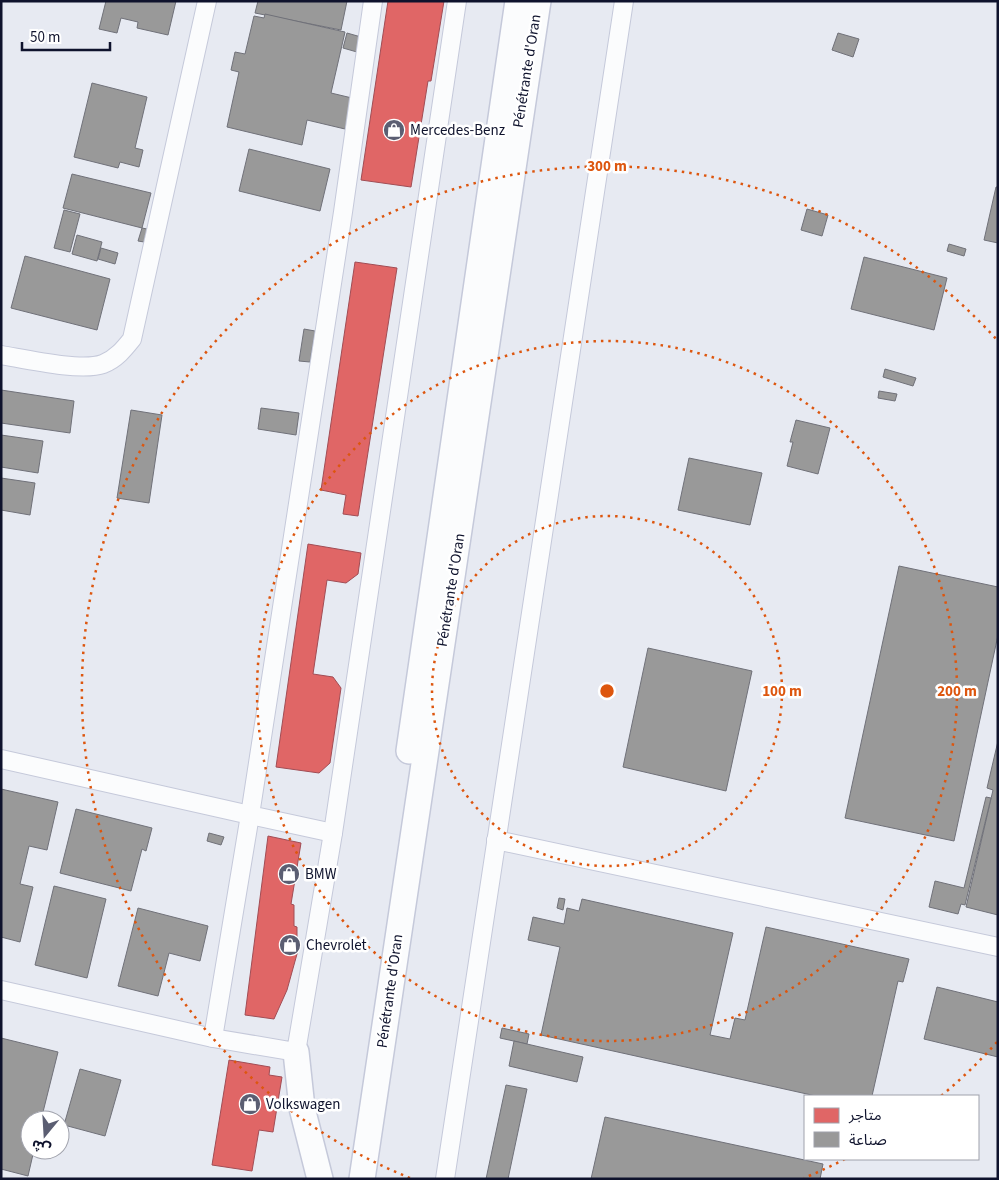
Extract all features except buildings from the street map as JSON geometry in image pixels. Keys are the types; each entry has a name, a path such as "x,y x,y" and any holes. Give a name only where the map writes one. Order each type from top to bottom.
{"highway":[{"name":"Pénétrante d'Oran","path":"345,1179 518,1"},
{"name":"Pénétrante d'Oran","path":"362,1179 538,1"},
{"path":"296,1052 302,1108 320,1179"}],"street":[{"path":"1,355 78,367 102,365 120,354 132,339 206,1"},
{"path":"213,1038 250,815 373,1"},
{"path":"1,990 213,1038 296,1052 333,833 456,1"},
{"path":"445,1179 624,1"},
{"path":"1,759 333,833"},
{"path":"496,840 998,947"}],"place":[{"name":"Mercedes-Benz","path":"394,130"},
{"name":"BMW","path":"289,874"},
{"name":"Chevrolet","path":"290,945"},
{"name":"Volkswagen","path":"250,1104"}]}
